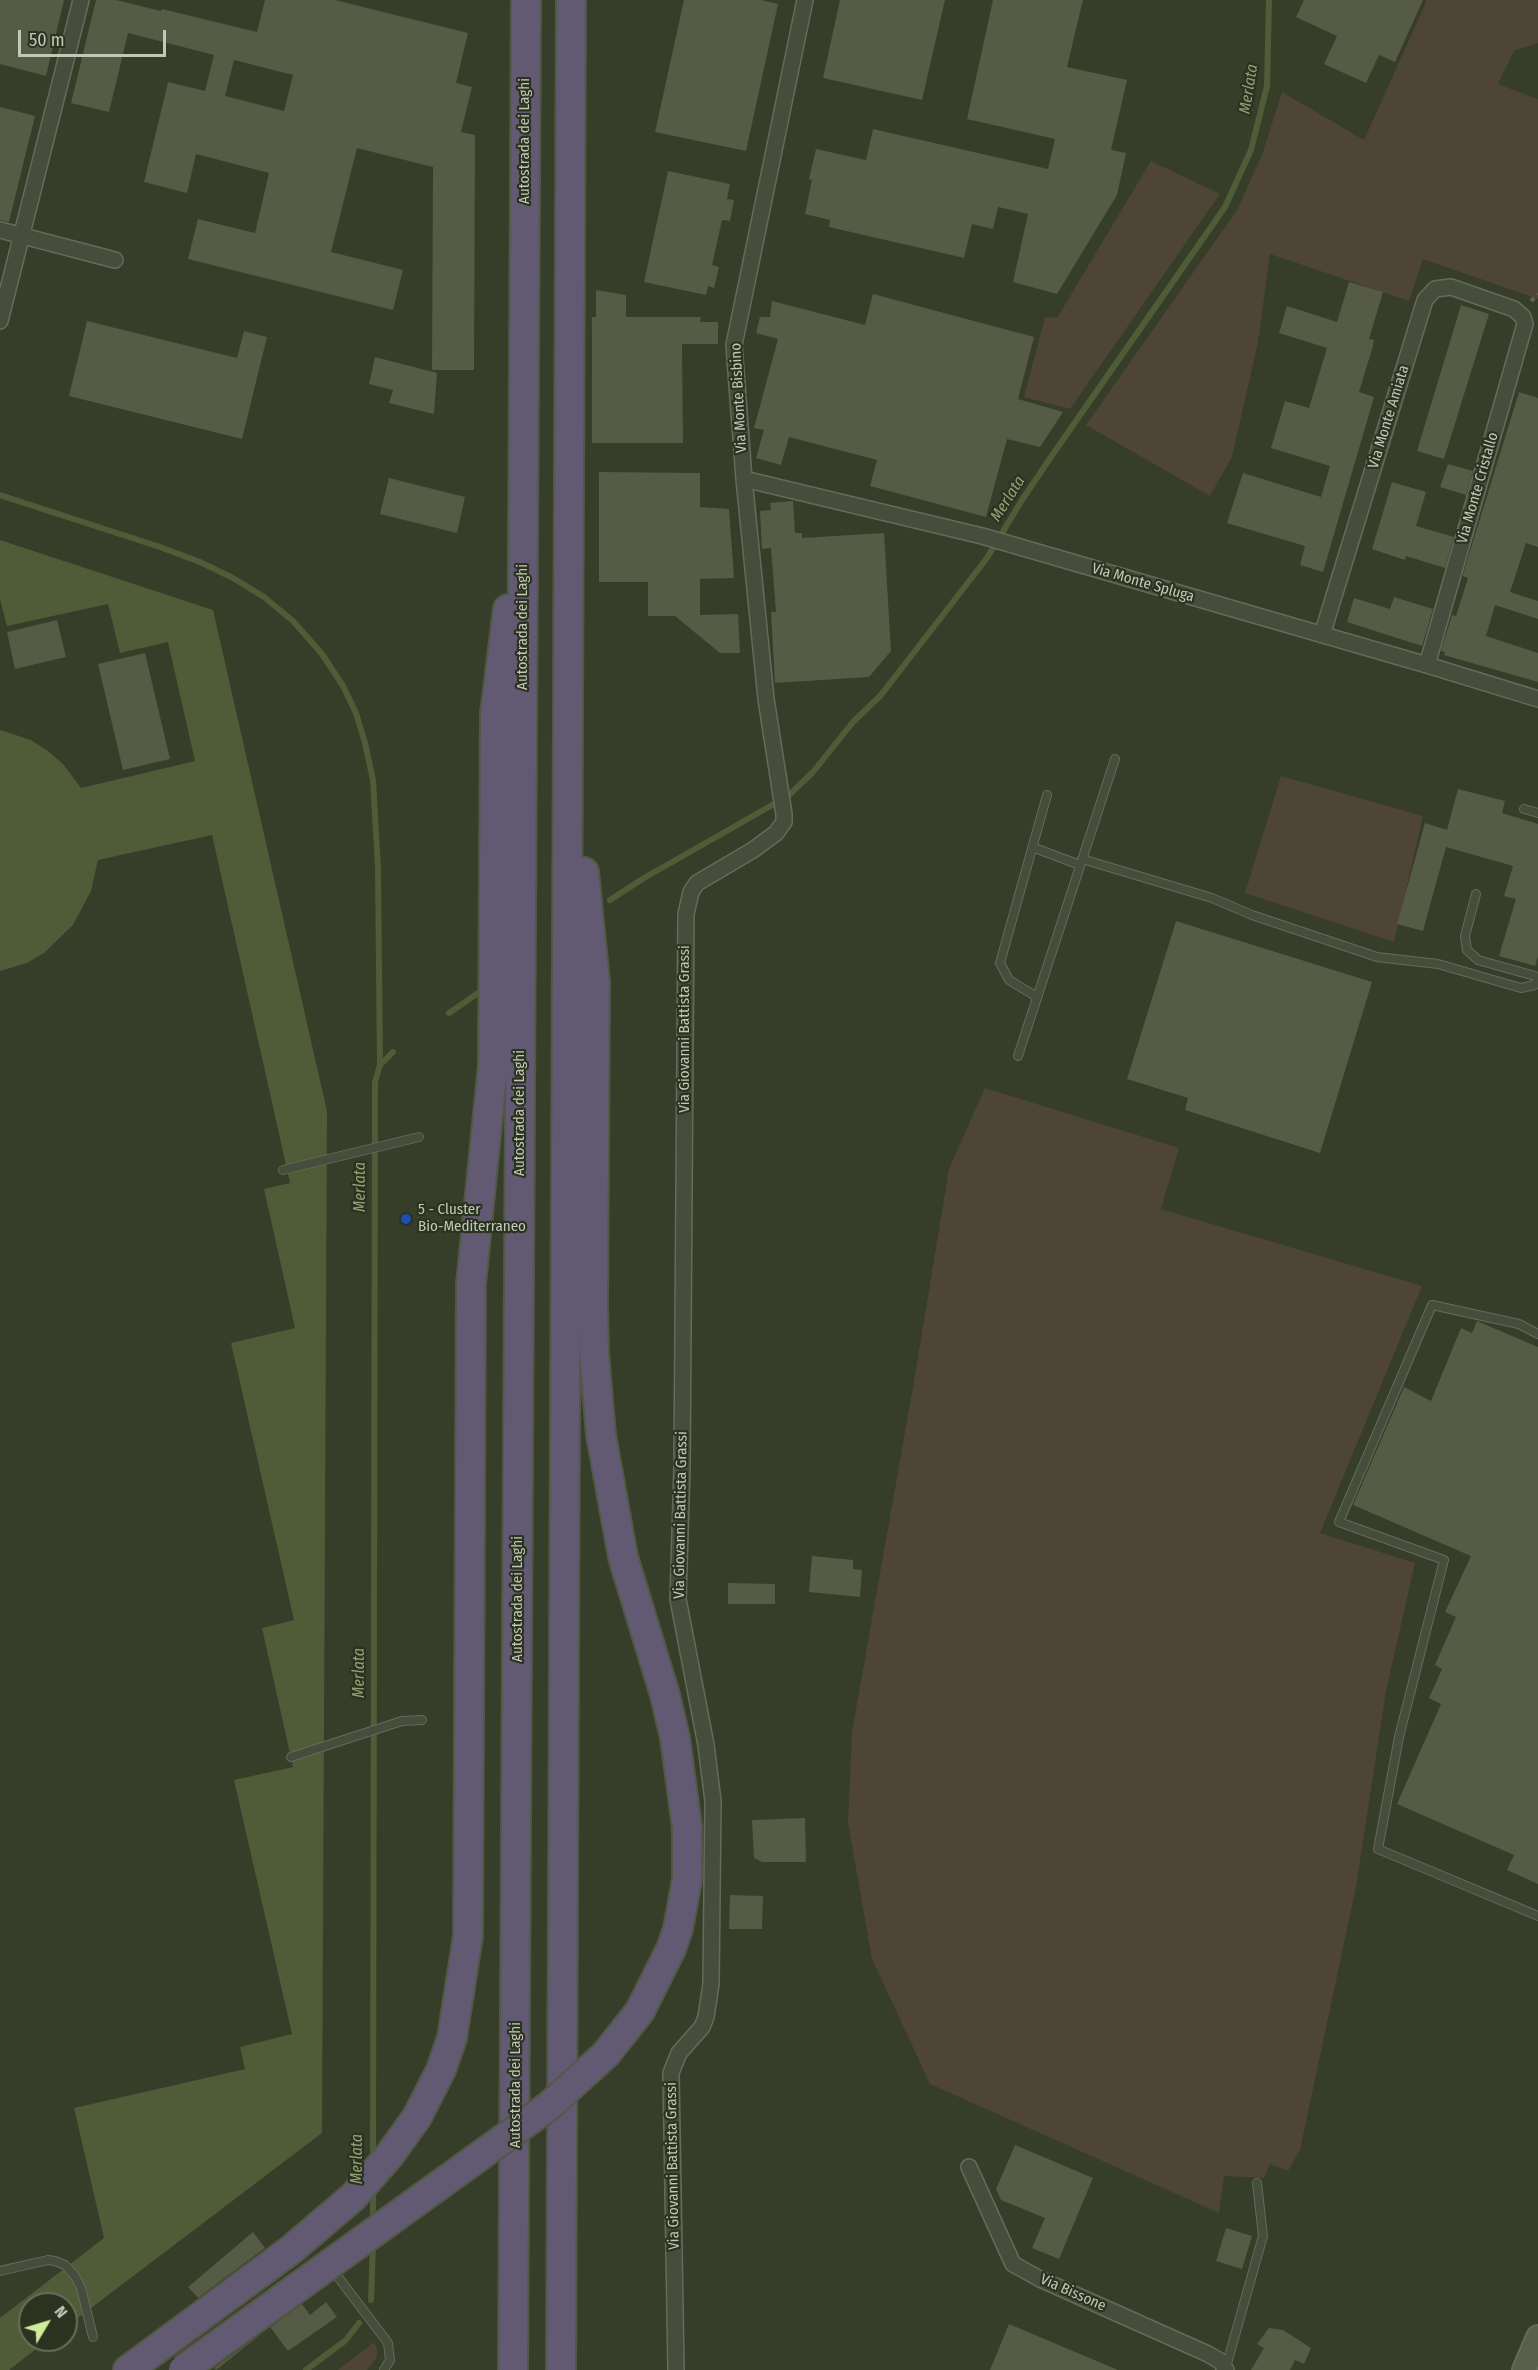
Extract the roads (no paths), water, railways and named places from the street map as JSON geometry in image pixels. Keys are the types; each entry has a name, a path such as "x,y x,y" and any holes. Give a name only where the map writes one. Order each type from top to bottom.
{"highway":[{"name":"Autostrada dei Laghi","path":"513,2370 526,0"},
{"path":"561,2370 571,0"},
{"path":"128,2370 292,2249 331,2218 368,2181 404,2137 430,2094 448,2048 458,2006 468,1936 471,1284 494,1065 495,714 524,484"},
{"path":"183,2370 549,2106 606,2054 640,2011 671,1949 680,1917 687,1880 687,1827 675,1738 665,1695 623,1557 601,1435 594,1352 593,1306 595,983 569,712"}],"main road":[{"path":"1524,2370 1536,2343"}],"street":[{"path":"0,321 81,0"},
{"name":"Via Monte Bisbino","path":"771,730 744,479 734,345 805,0"},
{"path":"0,230 115,260"},
{"name":"Via Monte Amiata","path":"1322,635 1425,300 1435,289 1450,287 1520,312"},
{"name":"Via Monte Cristallo","path":"1426,665 1523,332 1523,317 1520,312"},
{"name":"Via Monte Spluga","path":"744,479 982,536 1538,699"},
{"name":"Via Giovanni Battista Grassi","path":"676,2370 671,2073 679,2054 702,2027 706,2017 711,1984 713,1801 706,1745 678,1599 682,1468 686,914 691,892 698,883 776,833 784,822 771,730"},
{"name":"Via Bissone","path":"969,2167 1013,2264 1040,2279 1208,2354 1220,2361 1226,2369"}],"lane":[{"path":"1018,1056 1115,759"},
{"path":"1037,997 1009,980 999,963 1047,795"},
{"path":"1524,809 1538,813"},
{"path":"1032,847 1212,898 1252,915 1377,957 1438,964 1521,988 1534,985 1538,978 1478,960 1467,950 1465,936 1476,894"},
{"path":"283,1170 419,1137"},
{"path":"1538,1334 1519,1324 1432,1305 1339,1522 1444,1560 1399,1737 1378,1849 1538,1916"},
{"path":"291,1757 402,1722 422,1720"},
{"path":"1226,2369 1263,2236 1257,2184"},
{"path":"302,2248 311,2249"},
{"path":"325,2259 388,2343 390,2360 384,2370"},
{"path":"0,2271 48,2260 65,2265 75,2276 79,2285 93,2337"}],"waterway":[{"name":"Merlata","path":"610,900 644,878 788,796 813,772 853,722 881,695 987,558 1053,454 1225,207 1251,150 1267,86 1269,0"},
{"path":"0,495 160,547 200,562 233,578 264,597 293,621 322,654 343,686 356,713 373,780 378,868 380,1065"},
{"name":"Merlata","path":"449,1013 484,989"},
{"name":"Merlata","path":"373,2161 375,1082 380,1065 393,1052"},
{"name":"Merlata","path":"373,2189 373,2221"},
{"name":"Merlata","path":"371,2300 373,2243"},
{"name":"Merlata","path":"306,2370 346,2340 359,2323"}],"place":[{"name":"5 - Cluster Bio-Mediterraneo","path":"406,1219"}]}
